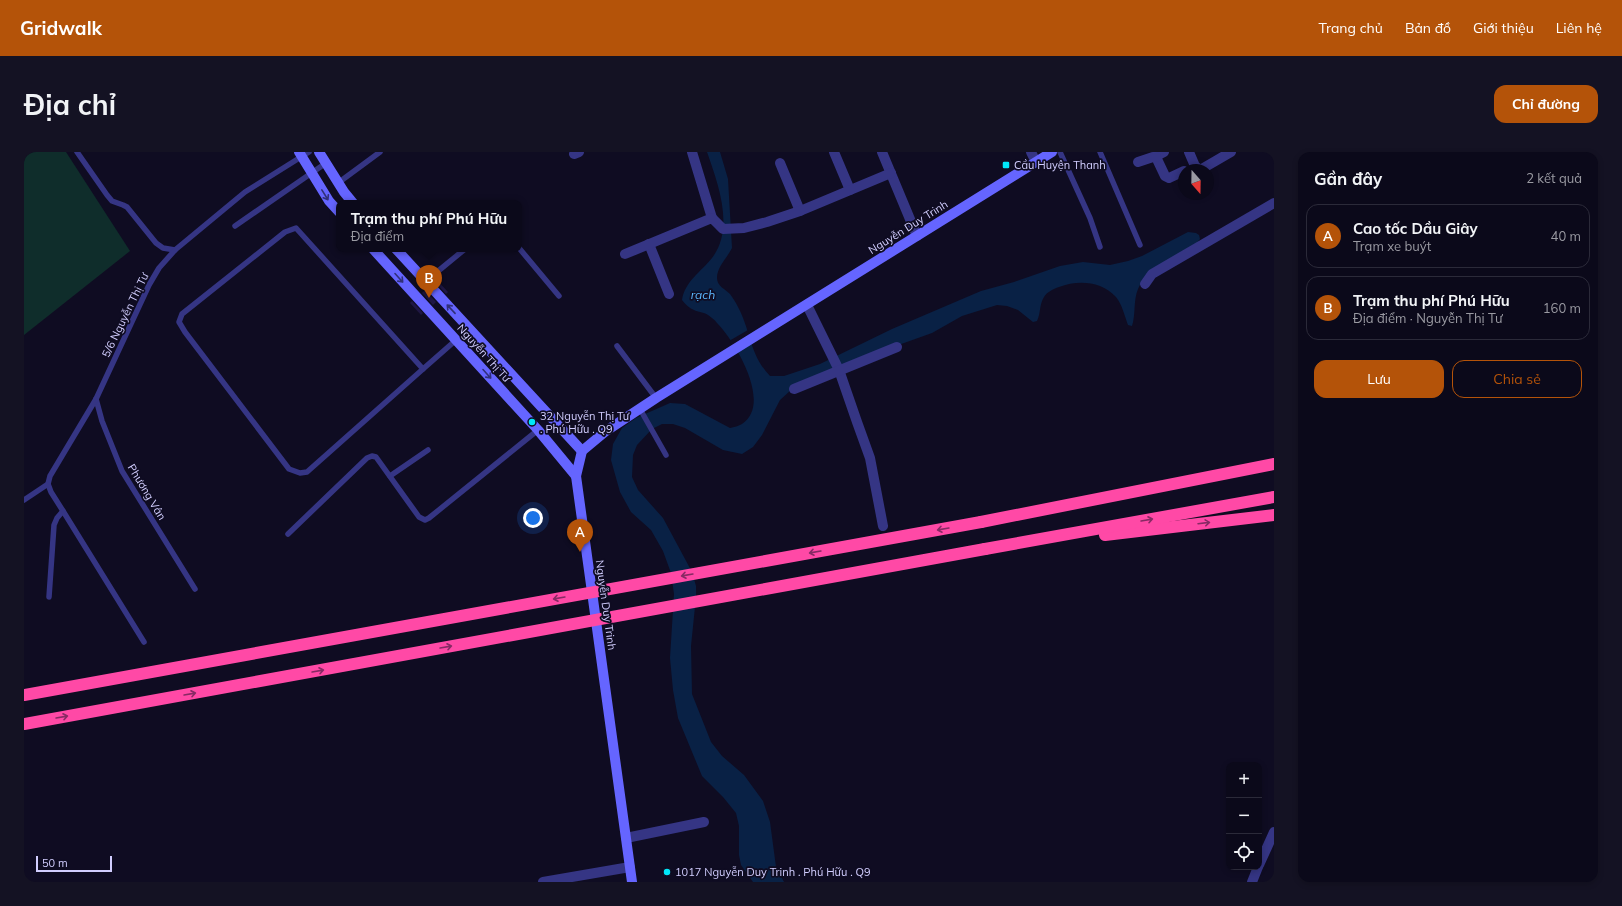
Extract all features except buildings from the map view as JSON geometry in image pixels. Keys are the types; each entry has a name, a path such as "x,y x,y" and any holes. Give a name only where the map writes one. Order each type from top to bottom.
{"highway":[{"path":"981,522 1274,464"},
{"path":"24,695 1274,469"},
{"path":"24,724 1274,497"},
{"path":"985,549 1274,515"}],"main road":[{"path":"319,152 351,200"},
{"name":"Nguyễn Duy Trinh","path":"656,398 1052,152"},
{"path":"303,154 311,172 329,201 336,209"},
{"name":"Nguyễn Thị Tư","path":"376,252 538,430 576,476"},
{"name":"Nguyễn Thị Tư","path":"399,252 582,452"},
{"path":"582,452 602,434 656,398"},
{"name":"Nguyễn Duy Trinh","path":"582,452 576,476 632,882"}],"street":[{"path":"692,152 712,218 723,229 744,228 800,211 891,173"},
{"path":"834,152 850,190"},
{"path":"882,152 917,236"},
{"path":"1031,152 1036,162"},
{"path":"1189,152 1192,164"},
{"path":"1204,164 1231,152"},
{"path":"1138,162 1160,155 1167,178 1178,174"},
{"path":"780,163 800,211"},
{"path":"1145,284 1152,274 1274,203"},
{"path":"625,254 712,218"},
{"path":"649,244 669,294"},
{"path":"807,305 839,370 870,458 883,526"},
{"path":"794,389 897,347"},
{"path":"626,838 704,822"},
{"path":"1262,859 1274,832"},
{"path":"543,882 630,867"},
{"path":"1252,882 1257,870"}],"lane":[{"path":"77,152 112,201 127,208 156,243 163,248 175,250"},
{"path":"338,183 380,152"},
{"path":"1060,152 1090,218 1100,247"},
{"path":"1100,152 1140,245"},
{"name":"5/6 Nguyễn Thị Tư","path":"48,484 50,476 96,399 149,285 159,268 175,250 245,192 303,154"},
{"path":"235,226 326,163"},
{"path":"423,369 296,228 285,232 182,314 179,322 190,339 289,469 300,473 307,472 456,340"},
{"path":"426,282 461,252"},
{"path":"522,252 559,296"},
{"path":"617,346 656,398"},
{"name":"Phương Vân","path":"96,399 102,421 122,471 195,589"},
{"path":"640,409 666,455"},
{"path":"288,534 367,458 372,456 376,457 419,517 425,520 538,430"},
{"path":"390,476 428,450"},
{"path":"24,500 48,484 51,492 144,642"},
{"path":"50,597 54,526 57,518 63,511"}],"green space":[{"path":"24,152 66,152 130,251 24,335"}],"water":[{"name":"rạch","path":"707,152 720,152 728,179 732,248 717,274 717,281 730,294 736,304 742,316 754,351 763,368 770,376 784,376 820,364 892,329 981,291 1014,282 1060,266 1083,262 1110,265 1128,261 1142,256 1188,232 1196,233 1199,235 1200,239 1192,249 1155,270 1142,282 1136,294 1132,326 1128,325 1120,303 1110,292 1089,283 1074,283 1052,290 1045,295 1041,303 1037,321 1033,322 1018,310 1007,306 997,305 962,316 932,333 876,353 791,390 780,400 762,435 753,447 742,454 723,450 685,428 673,424 662,424 652,429 637,445 633,455 632,477 638,490 663,518 692,572 696,586 691,646 692,694 711,742 722,756 744,775 763,801 770,822 776,867 784,882 753,882 741,865 739,855 739,826 736,813 723,797 702,776 678,718 673,690 670,658 674,594 671,573 663,551 651,530 631,512 620,492 611,460 613,444 622,428 636,418 670,403 685,404 730,428 742,424 751,415 754,402 752,388 748,373 733,344 725,332 713,319 706,314 690,308 682,300 686,287 712,258 719,246 722,233 722,206 716,178"}],"pier":[{"path":"748,330 752,342 736,351 729,341"}],"place":[{"name":"Cầu Huyện Thanh","path":"1006,165"},
{"name":"Trạm thu phí Phú Hữu","path":"429,298"},
{"name":"32 Nguyễn Thị Tư . Phú Hữu . Q9","path":"532,422"},
{"name":"Cao tốc Dầu Giây","path":"580,552"},
{"name":"1017 Nguyễn Duy Trinh . Phú Hữu . Q9","path":"667,872"}]}
